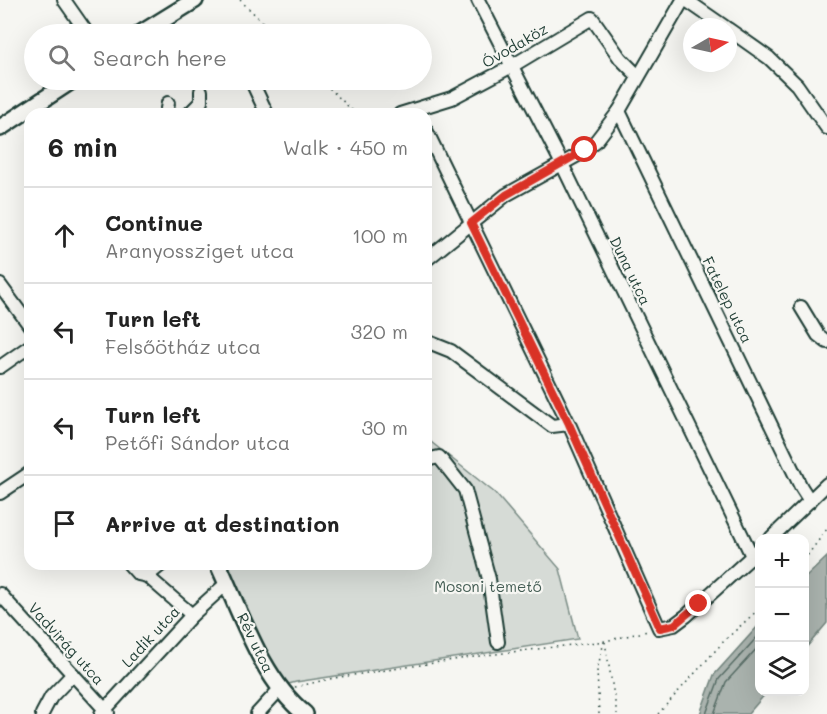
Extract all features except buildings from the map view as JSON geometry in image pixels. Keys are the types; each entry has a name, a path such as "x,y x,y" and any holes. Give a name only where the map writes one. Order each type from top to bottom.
{"main road":[{"path":"156,24 195,0"},
{"path":"38,108 61,90"},
{"path":"0,128 24,116"},
{"name":"Rév utca","path":"221,570 268,672 279,690 305,714"}],"street":[{"path":"64,0 81,24"},
{"name":"Duna utca","path":"478,0 755,551"},
{"path":"432,255 506,195 562,164 596,141 619,111 685,0 712,18"},
{"name":"Óvodaköz","path":"425,108 452,98 512,66 592,18 620,58 638,76"},
{"path":"737,35 769,58 797,85 827,128"},
{"path":"255,90 264,108"},
{"path":"195,108 201,102 201,92"},
{"name":"Fatelep utca","path":"619,111 801,487 810,501"},
{"path":"432,142 569,424 660,628 674,625 686,616 755,554"},
{"path":"0,285 24,318"},
{"path":"801,307 818,335 827,342"},
{"path":"432,343 451,351 552,426 569,424"},
{"path":"0,367 24,350"},
{"path":"432,459 439,457 465,490 489,579 498,642"},
{"path":"0,492 24,477"},
{"path":"775,534 827,484"},
{"path":"134,570 138,574 147,576 192,615"},
{"path":"147,576 154,570"},
{"name":"Ladik utca","path":"105,712 192,615 227,583"},
{"name":"Vadvirág utca","path":"0,594 105,712"},
{"path":"42,714 51,697 73,674"},
{"path":"257,714 279,690"}],"path":[{"path":"240,0 265,24"},
{"path":"331,90 350,108"},
{"path":"809,553 827,529"},
{"path":"658,714 725,640 755,612"},
{"path":"279,690 334,678 487,655 605,641 660,628"},
{"path":"599,714 597,670 605,641"},
{"path":"605,641 617,714"}],"green space":[{"name":"Mosoni temető","path":"432,443 495,493 560,569 578,639 281,686 229,570 432,570"}],"water":[{"path":"827,557 827,623 809,644 809,588 809,574"},
{"path":"755,629 755,696 764,696 748,714 700,714 714,675"}],"route":[{"path":"585,150 506,195 471,223 569,424 660,628 674,625 699,604"}]}
